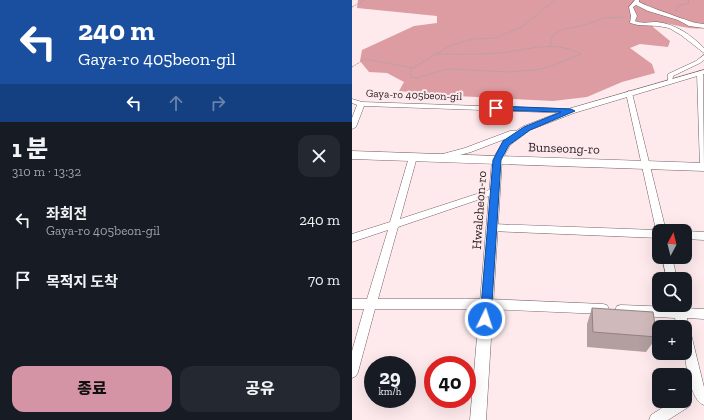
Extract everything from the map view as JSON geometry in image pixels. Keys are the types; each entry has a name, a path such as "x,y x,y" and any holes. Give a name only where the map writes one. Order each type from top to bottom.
{"main road":[{"name":"Bunseong-ro","path":"352,155 704,167"}],"street":[{"path":"704,26 690,25 680,18 650,10 637,2 631,7 634,16 632,18 632,22 672,27 704,51"},
{"path":"670,81 670,75 698,62 704,57"},
{"path":"702,72 704,167"},
{"name":"Hwalcheon-ro","path":"478,420 497,160 506,143 527,128 571,111 702,72"},
{"path":"629,93 659,224"},
{"name":"Gaya-ro 405beon-gil","path":"352,103 571,111"},
{"path":"352,127 361,104"},
{"path":"436,158 468,150 527,128"},
{"path":"352,372 414,157"},
{"path":"352,238 495,191"},
{"path":"492,228 652,234"},
{"path":"692,235 704,236"},
{"path":"352,304 486,304 652,308"},
{"path":"692,312 704,314"},
{"path":"692,360 701,395"},
{"path":"656,420 674,408"}],"path":[{"path":"352,7 365,0"},
{"path":"352,66 365,59 411,68 420,65 435,54 456,43 495,38 522,26 555,0"},
{"path":"669,15 675,12 678,6 689,3 688,0"},
{"path":"550,46 551,38 561,30 584,25 604,18 632,18"},
{"path":"411,68 410,71 413,78 448,69 522,72 549,66 581,54 568,49 550,46 497,53 435,54"}],"shaded area":[{"path":"358,0 704,0 704,28 698,29 653,22 653,27 670,41 668,47 640,44 630,48 652,64 655,73 622,82 587,97 553,101 438,95 399,91 404,82 387,73 369,72 360,61 362,50 414,26 437,23 437,16 357,8"}],"building":[{"path":"592,308 653,312 654,320 652,320 652,337 593,332"}],"route":[{"path":"485,319 497,160 506,143 527,128 571,111 496,108"}]}
